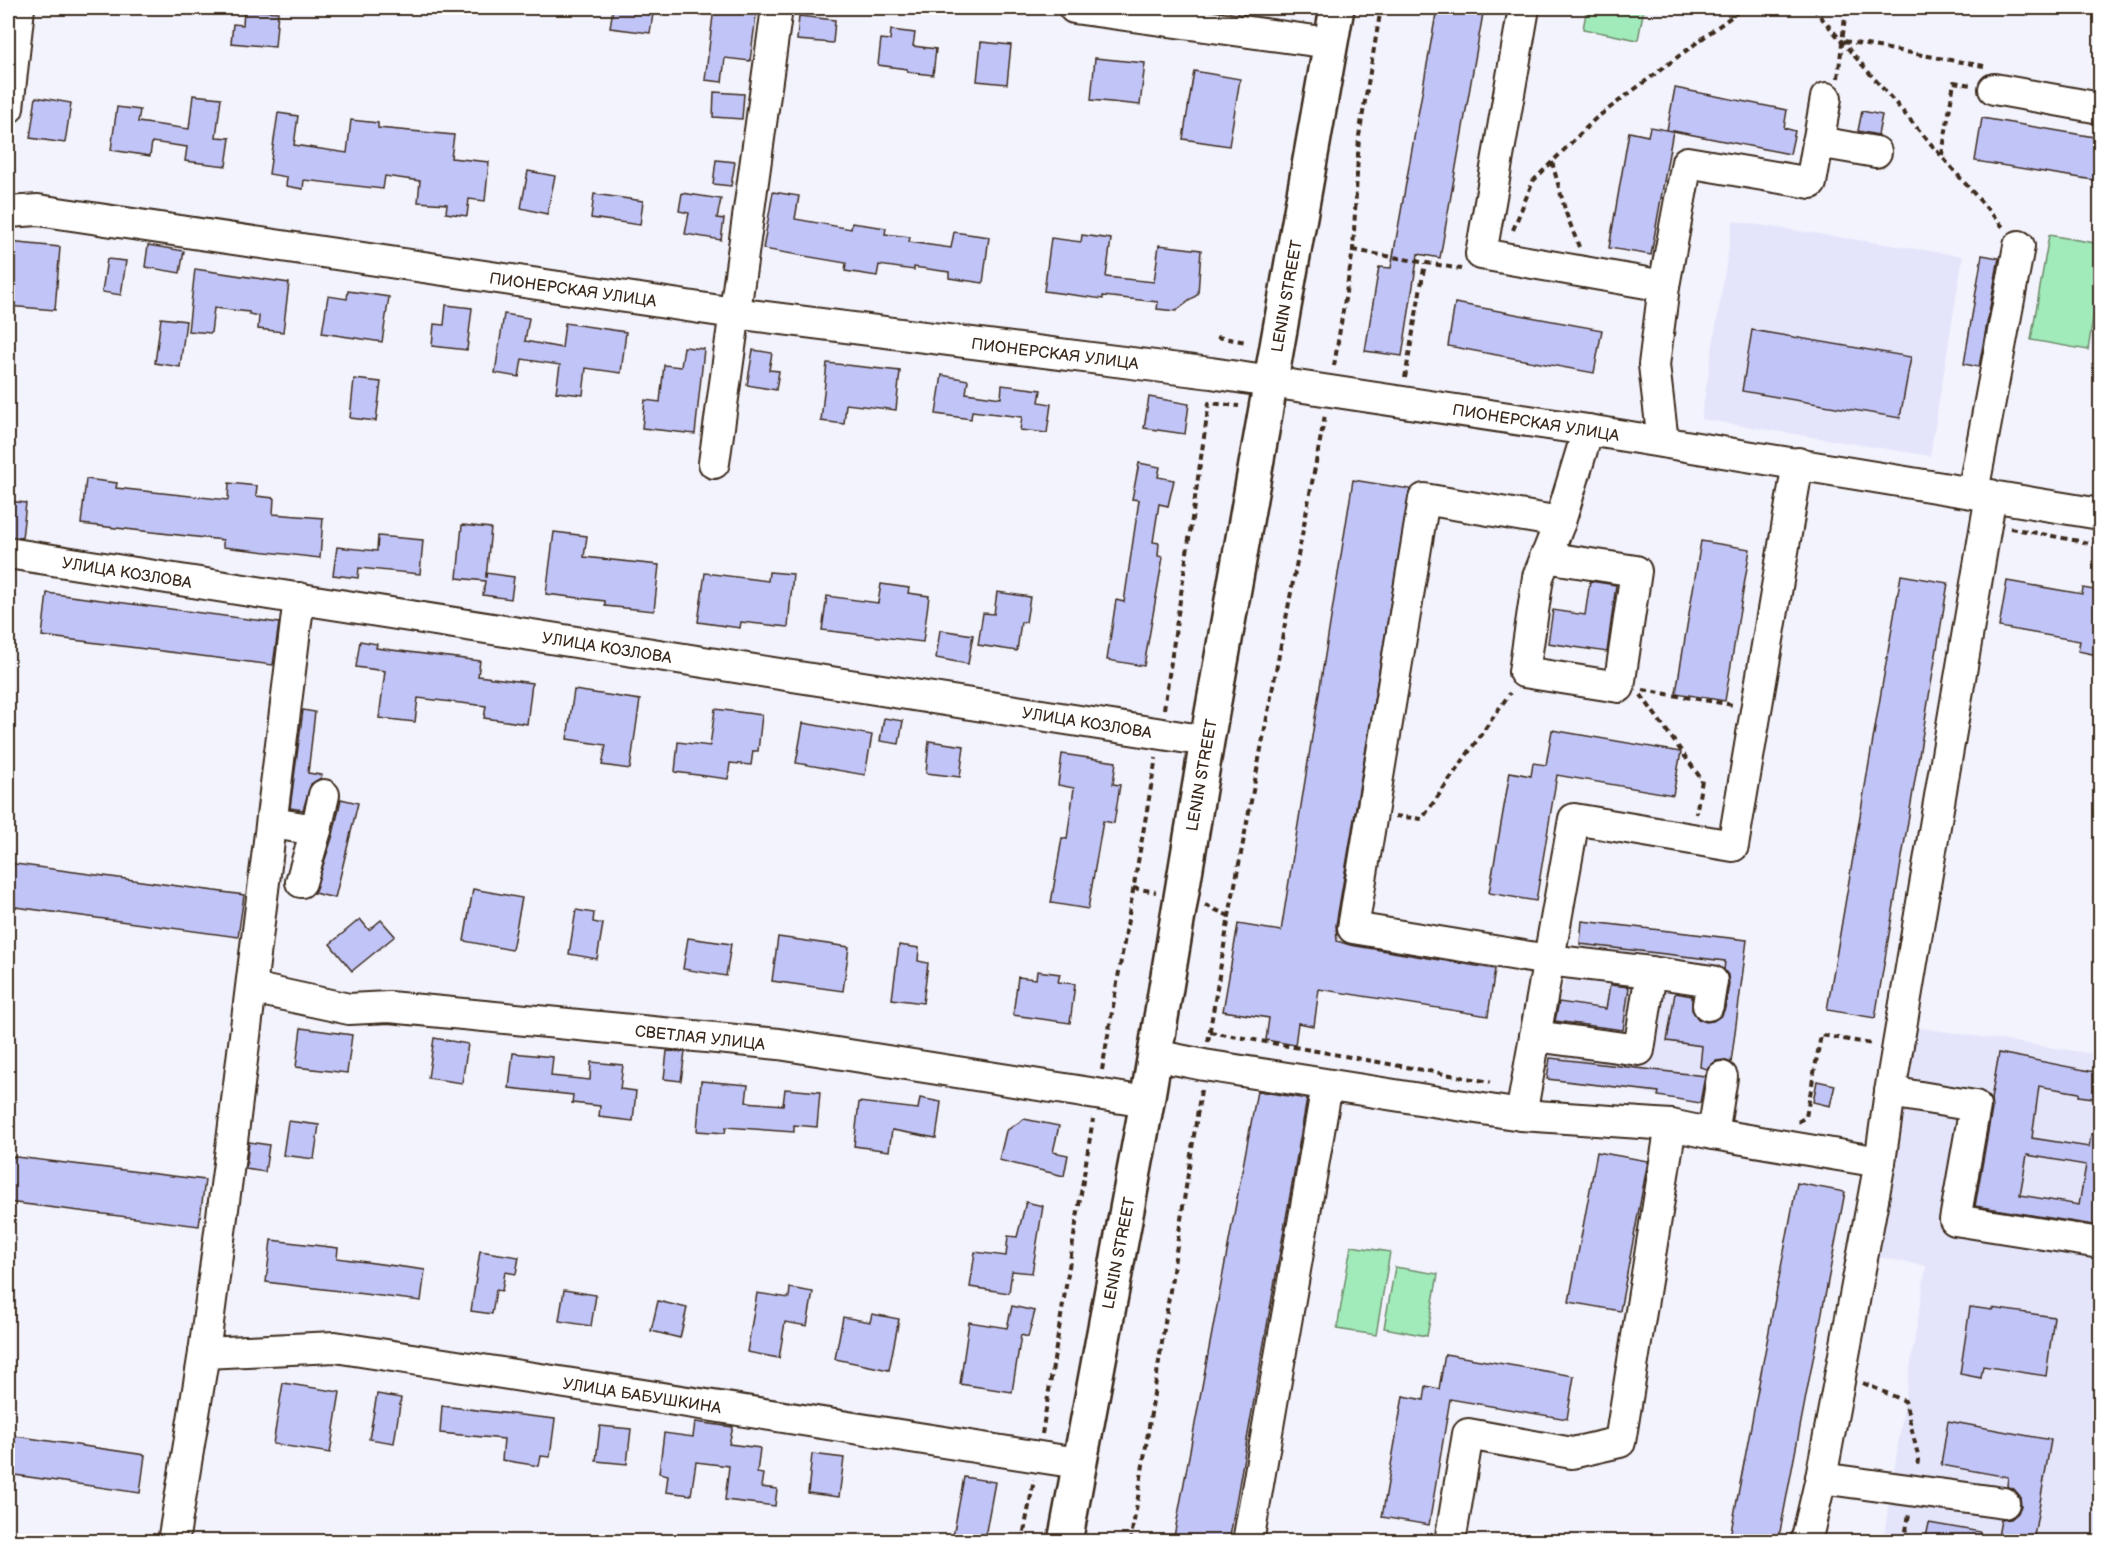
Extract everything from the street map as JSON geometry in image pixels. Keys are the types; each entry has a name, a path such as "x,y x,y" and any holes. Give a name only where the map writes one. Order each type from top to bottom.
{"main road":[{"name":"LENIN STREET","path":"1065,1542 1147,1102 1207,741 1337,8"}],"street":[{"path":"8,108 19,8"},
{"path":"714,464 777,8"},
{"path":"1074,8 1330,43"},
{"path":"1524,8 1481,254 1664,286"},
{"path":"1990,88 2100,108"},
{"path":"1663,442 1654,365 1664,286 1687,162 1811,183 1826,98"},
{"path":"1818,142 1876,152"},
{"name":"ПИОНЕРСКАЯ УЛИЦА","path":"8,212 38,210 734,313 1271,382 1798,463 2100,514"},
{"path":"1806,1542 1821,1478 1880,1162 2019,246"},
{"path":"1545,557 1636,571 1619,687 1524,672 1538,577 1545,557 1560,522 1588,430"},
{"path":"1523,1102 1574,819 1733,846 1798,463"},
{"path":"1560,522 1424,499 1353,928 1548,960 1712,981 1708,1005"},
{"name":"УЛИЦА КОЗЛОВА","path":"8,553 1207,741"},
{"path":"173,1542 204,1353 252,988 299,598"},
{"path":"301,882 324,795"},
{"path":"272,823 316,830"},
{"path":"1535,1035 1639,1050 1650,972"},
{"name":"СВЕТЛАЯ УЛИЦА","path":"252,988 349,1009 389,1007 778,1044 1147,1102"},
{"path":"1154,1055 1327,1085 1523,1102 1671,1125 1880,1162"},
{"path":"1713,1134 1722,1077"},
{"path":"1248,1542 1327,1085"},
{"path":"1890,1092 1975,1106 1956,1220 2100,1243"},
{"path":"1450,1542 1468,1434 1572,1453 1620,1442 1671,1125"},
{"name":"УЛИЦА БАБУШКИНА","path":"204,1353 335,1347 1078,1463"},
{"path":"1821,1478 2004,1503"}],"path":[{"path":"1130,1542 1137,1510 1204,1065 1229,916 1329,391 1353,250 1359,136 1381,8"},
{"path":"1353,250 1460,270 1512,233 1533,181 1595,119 1743,8"},
{"path":"1813,8 2019,246"},
{"path":"1826,98 1837,93 1845,8"},
{"path":"1843,41 1989,67 1990,88 1954,82 1942,156"},
{"path":"1552,162 1566,213 1590,273"},
{"path":"1404,379 1425,263"},
{"path":"1217,338 1247,342"},
{"path":"1022,1542 1160,734 1209,403 1246,407"},
{"path":"1372,813 1422,819 1524,672"},
{"path":"1691,839 1702,780 1637,689 1756,708"},
{"path":"1133,888 1163,893"},
{"path":"1199,903 1229,916"},
{"path":"1210,1032 1523,1102"},
{"path":"1790,1128 1806,1117 1821,1035 1898,1049"},
{"path":"1840,1373 1905,1401 1919,1460 1904,1542"}],"shaded area":[{"path":"1733,221 1963,256 1930,456 1701,419"},
{"path":"1582,921 1747,940 1730,1073 1707,1104 1658,1096 1630,1088 1547,1079 1557,1002 1580,944"},
{"path":"1909,1026 2100,1055 2100,1541 1883,1541 1926,1266 1873,1256"}],"green space":[{"path":"1587,8 1644,8 1638,40 1583,29"},
{"path":"2049,235 2100,244 2100,273 2088,350 2031,340"},
{"path":"1351,1246 1390,1252 1376,1335 1337,1329"},
{"path":"1395,1267 1438,1274 1427,1336 1384,1328"}],"building":[{"path":"613,8 654,8 650,33 610,28"},
{"path":"714,8 757,8 750,61 725,58 722,82 705,80"},
{"path":"1437,8 1484,8 1440,258 1418,254 1402,356 1365,351 1379,267 1391,268"},
{"path":"244,10 278,12 275,47 231,43 233,24 243,25"},
{"path":"799,16 835,20 833,43 797,40"},
{"path":"891,30 915,33 913,46 936,49 933,75 878,65 881,39 890,40"},
{"path":"981,42 1011,45 1007,84 977,81"},
{"path":"1095,58 1145,63 1140,105 1091,100"},
{"path":"1194,71 1240,79 1229,146 1183,139"},
{"path":"1675,88 1787,110 1784,128 1795,131 1790,154 1673,131 1651,255 1609,248 1629,132 1648,136 1650,127 1672,131 1667,130"},
{"path":"714,92 744,94 742,119 713,117"},
{"path":"193,95 221,98 216,137 230,138 226,166 185,161 187,147 152,142 150,156 111,150 117,107 140,110 138,122 189,129"},
{"path":"36,97 71,103 65,143 30,138"},
{"path":"1862,111 1882,115 1878,135 1858,131"},
{"path":"278,113 298,116 294,145 347,153 351,120 378,123 378,128 454,135 451,158 489,162 485,201 469,199 467,216 446,213 447,204 418,202 420,181 385,176 383,189 304,180 303,189 286,186 287,177 269,174"},
{"path":"1982,118 2100,138 2100,181 1975,161"},
{"path":"716,160 735,162 731,186 713,184"},
{"path":"528,171 555,176 547,214 521,208"},
{"path":"773,192 799,196 795,219 851,229 852,223 886,228 885,234 910,237 909,242 951,248 954,232 989,237 983,283 949,278 949,272 914,267 914,270 879,265 877,276 845,271 846,263 763,249"},
{"path":"682,193 721,199 717,218 724,219 721,240 685,234 689,213 679,211"},
{"path":"594,194 643,201 640,225 591,218"},
{"path":"1082,235 1111,239 1106,277 1154,282 1159,245 1201,250 1198,294 1176,311 1157,309 1158,302 1103,296 1103,299 1044,291 1051,238 1081,242"},
{"path":"8,242 60,247 55,310 8,306"},
{"path":"148,245 184,251 180,273 145,267"},
{"path":"1982,255 1999,258 1979,367 1964,364"},
{"path":"107,259 126,261 121,295 102,292"},
{"path":"195,269 289,283 283,332 258,329 259,316 249,314 249,312 214,308 211,333 188,331"},
{"path":"348,291 389,297 382,342 322,333 328,296 347,299"},
{"path":"1455,303 1602,330 1594,373 1448,346"},
{"path":"446,305 472,308 467,350 432,346 434,324 444,325"},
{"path":"504,314 529,318 525,341 562,348 565,323 626,332 621,373 586,368 583,395 556,392 560,365 522,359 519,377 495,373"},
{"path":"161,318 186,321 180,367 155,363"},
{"path":"1752,330 1911,357 1900,418 1742,391"},
{"path":"684,347 704,349 695,434 642,428 645,400 660,402 664,365 681,367"},
{"path":"753,350 772,353 769,370 779,371 776,390 747,385"},
{"path":"827,363 900,371 896,410 846,404 844,424 821,421"},
{"path":"942,375 968,380 966,393 1001,398 1002,385 1041,390 1039,402 1051,404 1047,433 1020,430 1022,417 972,411 971,419 936,414"},
{"path":"354,379 381,382 376,421 350,418"},
{"path":"1149,397 1189,404 1185,434 1144,428"},
{"path":"1139,463 1160,467 1158,477 1174,480 1168,506 1159,504 1153,542 1159,543 1158,556 1163,557 1144,666 1107,660 1116,600 1124,602 1139,500 1132,499"},
{"path":"86,479 117,483 116,488 228,500 229,483 257,486 256,496 274,498 273,514 323,518 320,558 223,547 223,540 81,524"},
{"path":"1353,480 1410,489 1336,925 1337,941 1495,969 1488,1016 1319,989 1314,1026 1298,1023 1295,1045 1266,1040 1269,1018 1223,1011 1238,924 1281,931"},
{"path":"8,501 26,503 22,538 8,536"},
{"path":"462,525 491,528 486,573 514,577 511,599 483,595 485,581 457,578"},
{"path":"554,532 587,536 584,557 659,565 654,611 605,606 605,601 546,594"},
{"path":"378,536 423,540 420,574 359,568 358,578 333,575 337,547 377,551"},
{"path":"1701,541 1750,549 1725,701 1676,693"},
{"path":"769,572 793,574 788,627 741,622 740,628 698,622 705,573 768,581"},
{"path":"1901,575 1948,583 1875,1018 1827,1010"},
{"path":"1590,581 1616,585 1607,652 1548,643 1553,610 1585,615"},
{"path":"2007,581 2082,594 2083,588 2100,591 2100,637 2097,655 2078,651 2080,641 1999,627"},
{"path":"881,584 909,588 908,593 929,596 923,642 822,630 827,596 878,603"},
{"path":"997,592 1030,597 1026,622 1021,622 1017,651 978,645 983,613 994,614"},
{"path":"47,593 279,623 273,665 42,636"},
{"path":"940,630 973,635 968,664 936,658"},
{"path":"360,641 377,644 376,648 480,661 478,676 532,683 527,724 484,718 486,706 418,698 415,722 379,718 385,671 356,667"},
{"path":"574,690 640,700 630,769 602,765 606,745 567,739"},
{"path":"715,709 762,715 758,751 753,751 751,765 730,763 728,779 675,772 678,742 710,746"},
{"path":"303,710 315,712 308,773 322,775 311,784 303,810 290,808"},
{"path":"884,718 903,721 899,744 880,741"},
{"path":"803,723 872,735 865,775 796,763"},
{"path":"1552,730 1681,752 1673,795 1557,775 1536,901 1489,893 1510,772 1531,776 1533,763 1546,765"},
{"path":"929,741 964,746 960,777 926,773"},
{"path":"1062,754 1116,762 1113,784 1120,785 1114,823 1103,821 1088,909 1051,903 1062,838 1067,839 1074,788 1058,785"},
{"path":"341,799 358,803 335,898 314,893 333,835"},
{"path":"8,863 244,895 238,937 8,906"},
{"path":"473,889 522,898 512,950 464,941"},
{"path":"576,910 594,913 593,922 603,924 597,959 569,954"},
{"path":"360,919 369,930 381,920 395,936 352,971 330,944"},
{"path":"1582,921 1747,940 1731,1063 1724,1060 1716,1061 1707,1069 1700,1067 1702,1046 1667,1041 1675,993 1692,996 1692,1010 1698,1019 1706,1022 1713,1021 1722,1015 1729,984 1728,975 1724,970 1725,961 1580,944"},
{"path":"778,937 849,947 843,991 772,981"},
{"path":"688,938 731,944 726,976 683,969"},
{"path":"899,945 919,948 918,961 928,963 923,1003 892,999"},
{"path":"1037,971 1060,974 1058,982 1075,984 1070,1023 1013,1015 1018,977 1036,979"},
{"path":"1610,985 1629,987 1623,1030 1555,1021 1559,1002 1606,1009"},
{"path":"301,1028 352,1035 347,1073 296,1067"},
{"path":"434,1038 468,1044 462,1083 428,1078"},
{"path":"667,1051 685,1052 681,1081 664,1079"},
{"path":"513,1053 553,1057 551,1076 590,1080 591,1062 623,1065 620,1089 636,1091 633,1121 599,1117 600,1106 572,1103 573,1095 509,1088"},
{"path":"1999,1053 2100,1073 2100,1099 2039,1086 2032,1138 2089,1147 2091,1134 2100,1135 2100,1226 1975,1206 1992,1109 1991,1099","holes":["2027,1155 2086,1165 2079,1205 2020,1195"]},
{"path":"1550,1058 1705,1076 1700,1103 1658,1096 1659,1092 1547,1079"},
{"path":"701,1081 748,1085 746,1102 783,1105 785,1089 820,1092 817,1127 794,1125 794,1132 726,1127 725,1133 697,1131"},
{"path":"1817,1081 1835,1085 1830,1106 1813,1102"},
{"path":"1257,1091 1307,1099 1229,1542 1173,1542"},
{"path":"920,1098 941,1102 936,1138 892,1130 889,1151 854,1146 859,1102 918,1109"},
{"path":"1024,1119 1059,1126 1053,1152 1068,1155 1064,1176 999,1160 1006,1131"},
{"path":"288,1121 319,1125 314,1159 283,1155"},
{"path":"249,1142 269,1145 265,1172 246,1169"},
{"path":"1597,1152 1648,1161 1620,1311 1569,1302"},
{"path":"8,1156 205,1180 199,1226 8,1202"},
{"path":"1797,1183 1845,1192 1778,1542 1729,1542"},
{"path":"1026,1202 1043,1206 1032,1273 1012,1271 1009,1293 970,1287 975,1252 1006,1256 1008,1236 1017,1237"},
{"path":"271,1240 338,1248 337,1258 425,1270 421,1301 266,1282"},
{"path":"480,1251 519,1257 516,1274 505,1272 502,1291 496,1290 492,1314 471,1311"},
{"path":"790,1288 813,1292 807,1326 785,1322 779,1358 747,1352 757,1293 789,1298"},
{"path":"564,1290 596,1295 591,1326 559,1321"},
{"path":"658,1301 687,1308 680,1338 651,1331"},
{"path":"1012,1306 1035,1311 1028,1337 1021,1335 1012,1392 960,1384 969,1322 1007,1328"},
{"path":"1970,1307 2054,1317 2046,1376 1983,1366 1981,1378 1960,1374"},
{"path":"872,1314 899,1319 889,1370 835,1359 843,1317 870,1322"},
{"path":"1445,1354 1574,1376 1567,1419 1450,1399 1429,1525 1382,1517 1403,1396 1424,1400 1426,1386 1439,1389"},
{"path":"283,1383 340,1392 330,1453 273,1444"},
{"path":"377,1394 401,1398 394,1443 369,1439"},
{"path":"442,1406 555,1419 550,1457 541,1456 539,1466 502,1460 504,1439 440,1433"},
{"path":"1948,1421 2051,1440 2033,1542 1997,1542 2001,1520 2011,1519 2018,1513 2021,1506 2020,1496 2014,1489 2007,1486 2008,1477 1941,1465"},
{"path":"695,1422 733,1427 729,1444 760,1448 757,1473 763,1474 761,1487 777,1489 775,1506 725,1500 729,1466 696,1462 691,1495 666,1492 668,1475 659,1473 664,1433 693,1437"},
{"path":"600,1426 631,1429 627,1464 596,1461"},
{"path":"8,1435 145,1455 140,1493 8,1474"},
{"path":"812,1454 844,1458 839,1497 808,1493"},
{"path":"964,1477 995,1482 984,1542 952,1542"},
{"path":"1929,1523 1981,1532 1980,1542 1925,1542"}]}
